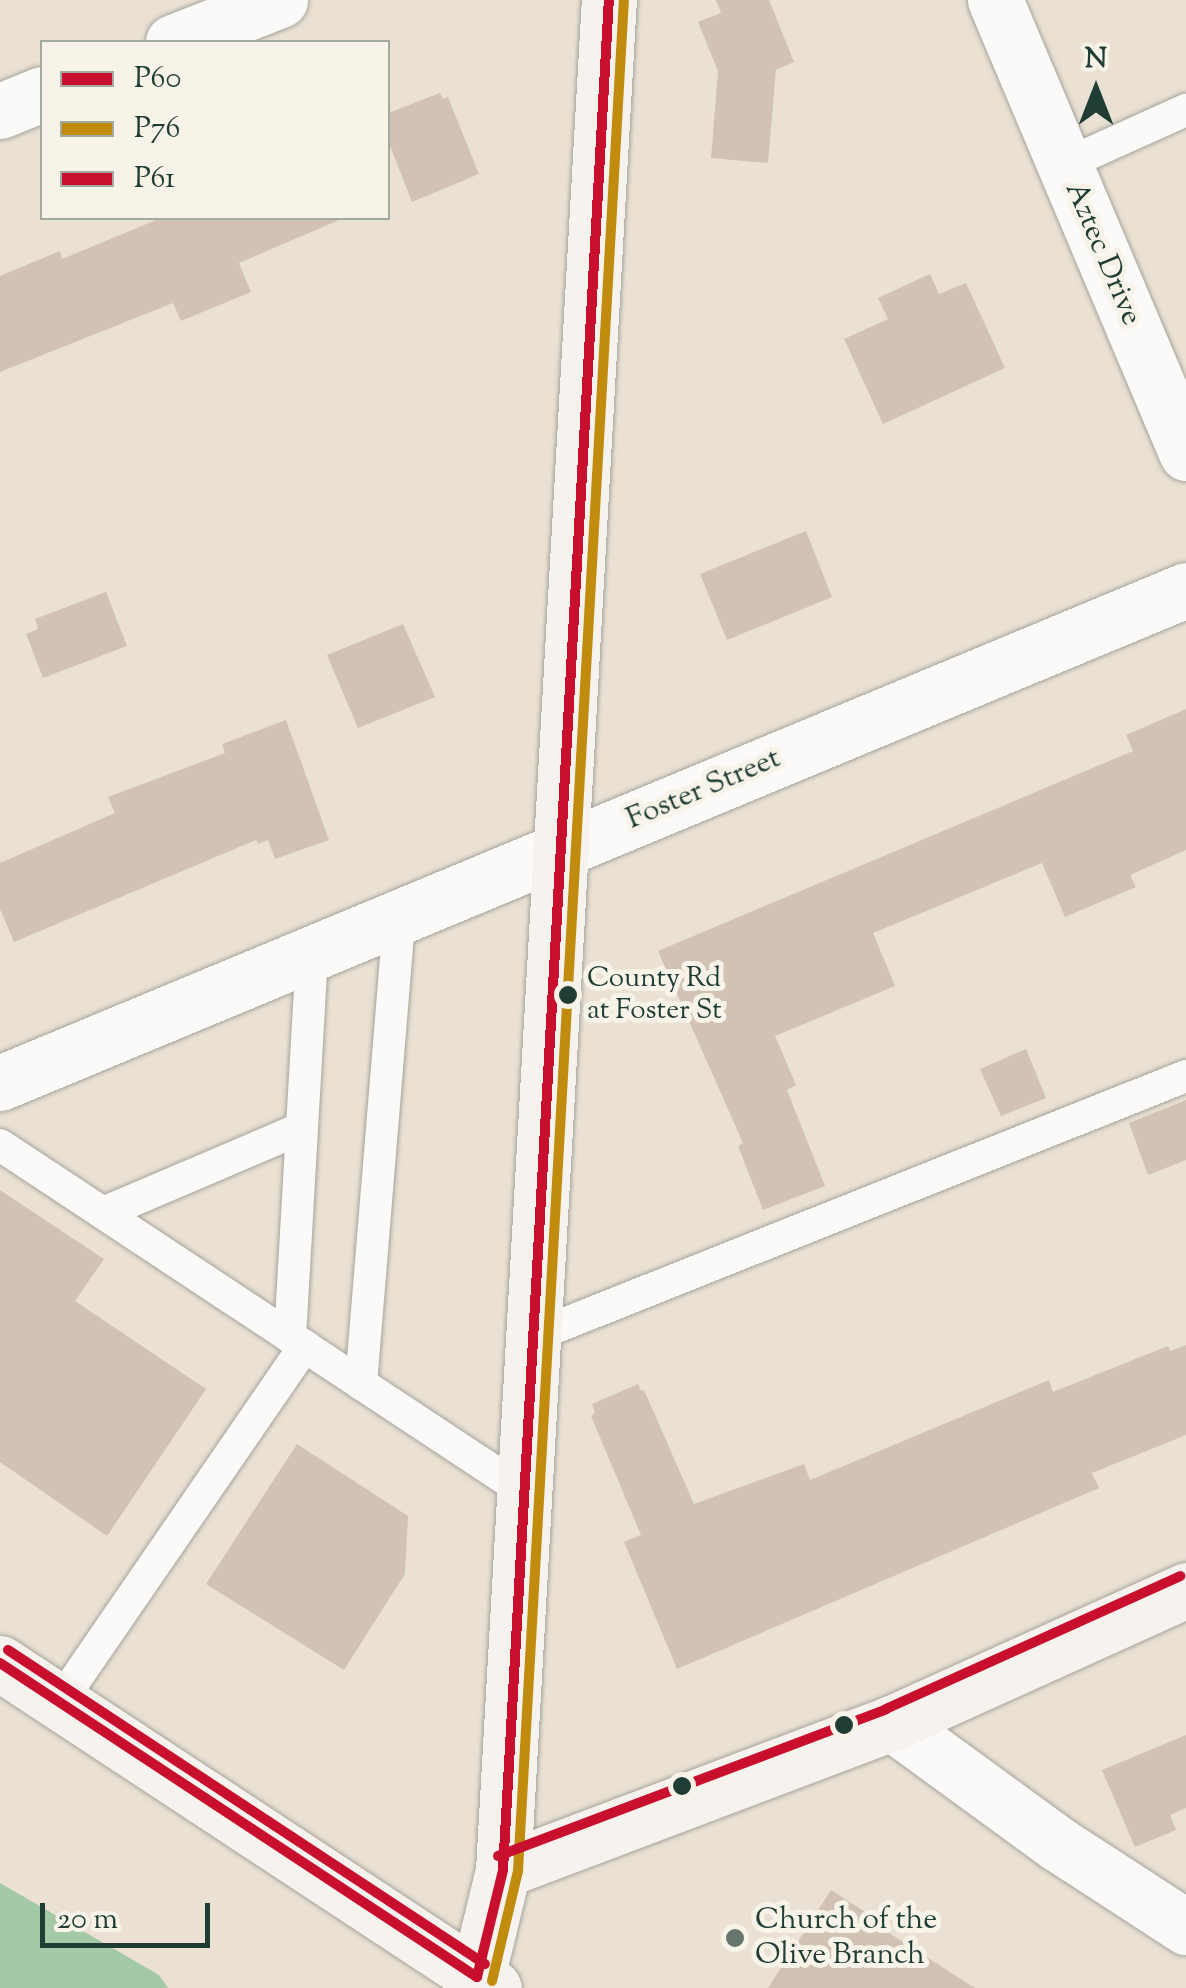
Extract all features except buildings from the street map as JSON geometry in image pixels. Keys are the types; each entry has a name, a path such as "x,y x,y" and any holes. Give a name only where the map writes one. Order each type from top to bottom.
{"street":[{"path":"178,40 280,0"},
{"path":"0,1663 480,1984 504,1870 609,0"},
{"name":"Aztec Drive","path":"995,0 1186,453"},
{"path":"0,111 40,95"},
{"name":"Foster Street","path":"0,1083 1186,590"},
{"path":"504,1870 892,1723 1186,1590"},
{"path":"892,1723 1058,1844 1186,1927"}],"lane":[{"path":"1064,165 1186,110"},
{"path":"361,1384 398,918"},
{"path":"60,1702 297,1342 302,1128 312,953"},
{"path":"534,1336 1186,1076"},
{"path":"103,1213 302,1128"},
{"path":"0,1145 525,1492"}],"green space":[{"path":"0,1883 159,1975 168,1988 0,1988"}],"transit line":[{"name":"P60","path":"477,1977 503,1870 609,0"},
{"name":"P76","path":"492,1981 518,1871 624,1"},
{"name":"P61","path":"498,1856 886,1709 1180,1576"},
{"name":"P61","path":"8,1650 485,1964"},
{"name":"P60","path":"0,1663 477,1977"}],"place":[{"name":"County Rd at Foster St","path":"568,995"},
{"name":"Church of the Olive Branch","path":"735,1938"}]}
